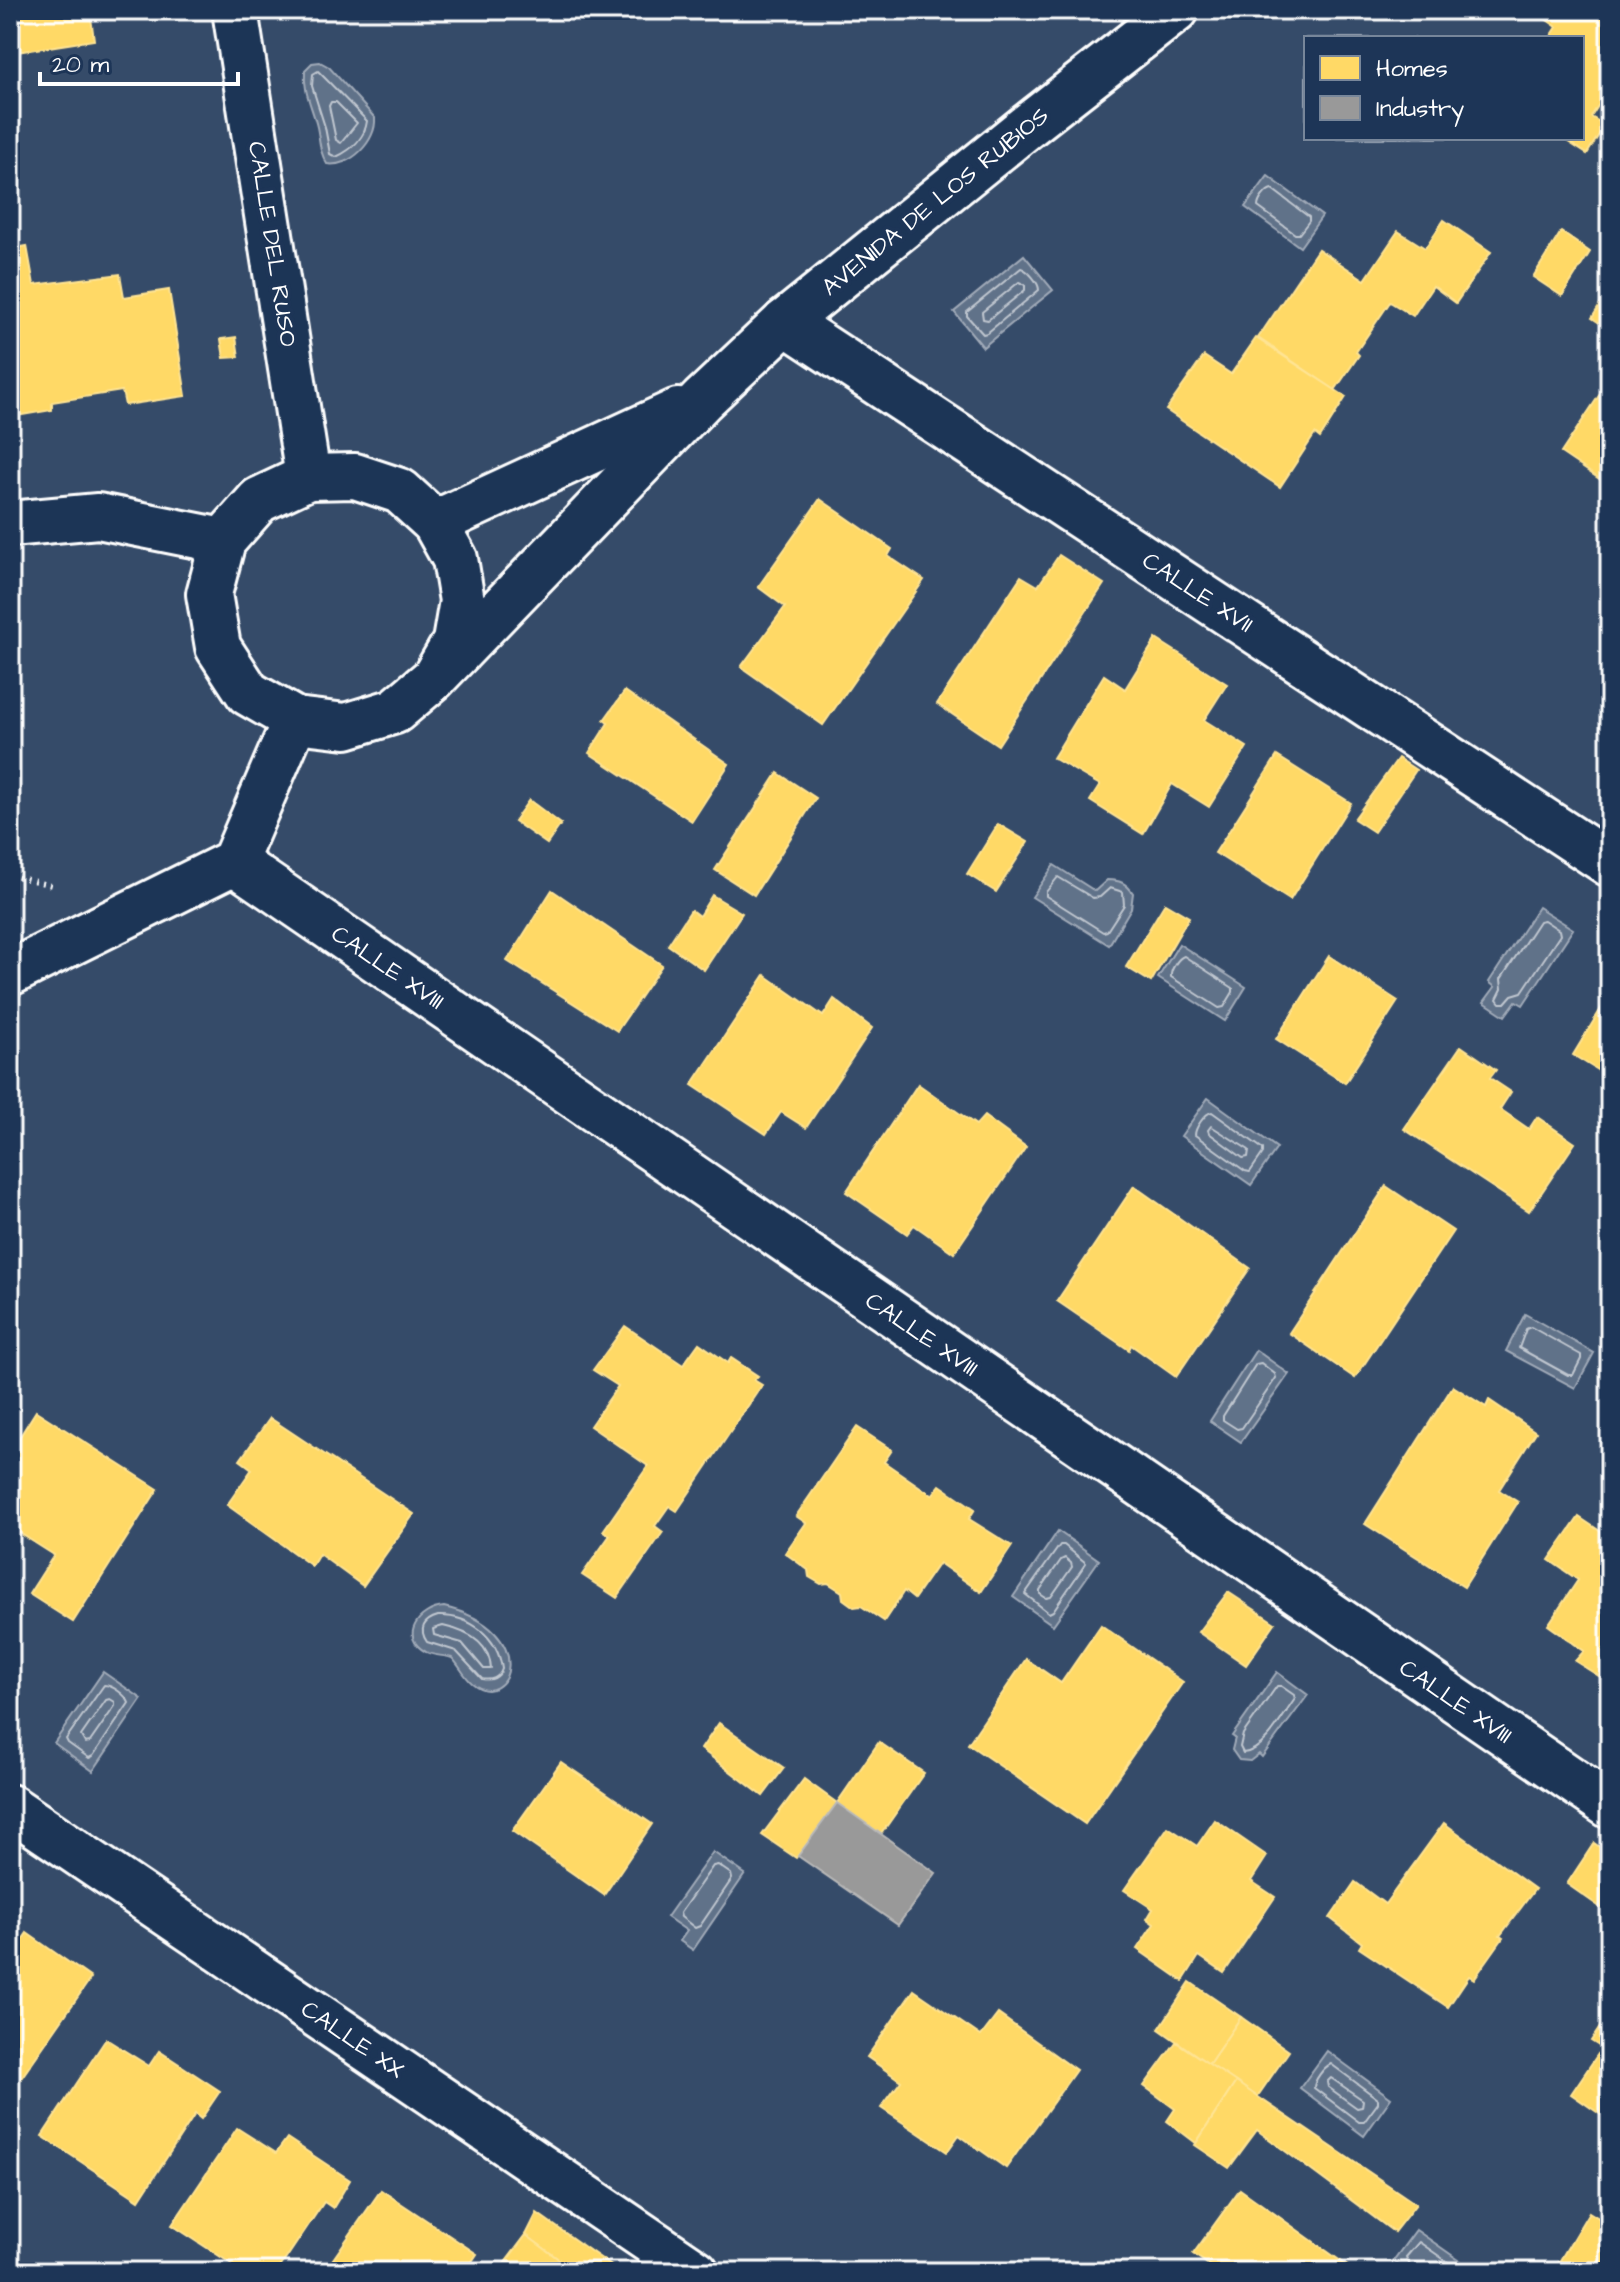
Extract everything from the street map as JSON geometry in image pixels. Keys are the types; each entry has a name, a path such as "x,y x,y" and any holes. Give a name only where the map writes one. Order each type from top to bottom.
{"street":[{"name":"CALLE DEL RUSO","path":"235,10 308,477"},
{"name":"AVENIDA DE LOS RUBIOS","path":"434,678 455,642 462,601 455,559 435,523 400,491 355,476 308,477 259,500 223,541 209,594 218,647 248,693 295,720 346,726 395,711 434,678 702,400 785,322 1176,10"},
{"name":"CALLE XVII","path":"785,322 1610,864"},
{"name":"AVENIDA DE LOS RUBIOS","path":"435,523 702,400"},
{"path":"10,524 98,516 223,541"},
{"path":"10,973 234,862 295,720"},
{"name":"CALLE XVIII","path":"234,862 1610,1806"},
{"name":"CALLE XX","path":"10,1807 696,2272"}],"shaded area":[{"path":"10,10 1610,10 1610,2272 10,2272"}],"water":[{"path":"320,62 329,67 375,118 367,144 353,157 336,164 327,164 322,155 305,85 305,70 312,63"},
{"path":"1268,176 1322,216 1300,247 1245,207"},
{"path":"1024,255 1053,290 983,347 954,312"},
{"path":"1054,865 1095,891 1107,880 1112,880 1122,883 1133,893 1131,908 1109,945 1032,897"},
{"path":"1538,907 1573,929 1523,1005 1516,1001 1505,1016 1484,1002 1495,987 1489,982"},
{"path":"1179,944 1246,987 1225,1021 1158,978"},
{"path":"1208,1098 1277,1148 1251,1185 1181,1136"},
{"path":"1525,1314 1594,1353 1575,1388 1506,1351"},
{"path":"1256,1350 1289,1374 1241,1442 1210,1421"},
{"path":"1058,1531 1099,1560 1053,1625 1013,1597"},
{"path":"444,1607 475,1618 495,1633 506,1649 509,1665 505,1679 497,1687 485,1690 472,1683 452,1658 429,1653 413,1639 415,1625 420,1618"},
{"path":"103,1672 142,1699 93,1771 54,1743"},
{"path":"1277,1672 1308,1695 1262,1757 1259,1754 1250,1761 1239,1760 1232,1750 1235,1738 1232,1736"},
{"path":"713,1852 745,1874 693,1950 680,1941 687,1931 667,1917"},
{"path":"1327,2051 1391,2098 1364,2136 1300,2088"},
{"path":"1416,2230 1476,2272 1409,2272 1393,2261"}],"building: Homes":[{"path":"10,10 90,10 94,40 10,53"},
{"path":"1538,10 1610,10 1610,87 1591,117 1605,125 1587,154 1565,140 1584,140 1584,36 1551,36 1557,27 1537,13"},
{"path":"1444,220 1491,252 1456,303 1433,286 1413,316 1390,302 1335,390 1258,338 1318,249 1365,280 1398,231 1425,248"},
{"path":"1561,232 1590,252 1562,296 1533,277"},
{"path":"27,246 34,285 120,274 124,297 169,290 186,396 125,405 122,391 52,402 52,410 10,417 10,249"},
{"path":"1610,289 1610,330 1592,318"},
{"path":"236,337 239,357 224,358 221,339"},
{"path":"1256,338 1346,397 1320,438 1315,434 1280,487 1166,410 1204,356 1231,374"},
{"path":"1610,379 1610,486 1561,453"},
{"path":"820,499 892,549 888,556 924,580 823,725 741,667 785,607 758,587"},
{"path":"1059,555 1104,584 998,745 937,704 1021,576 1038,586"},
{"path":"1156,639 1227,684 1204,720 1247,747 1209,807 1172,784 1143,834 1090,801 1100,785 1053,758 1104,675 1125,689"},
{"path":"625,691 729,764 692,821 589,753 608,723 604,720"},
{"path":"1277,756 1351,803 1290,900 1215,853"},
{"path":"1398,758 1416,770 1374,832 1354,819"},
{"path":"778,773 816,798 754,895 715,870"},
{"path":"529,800 561,824 547,844 514,821"},
{"path":"998,824 1028,842 996,892 967,874"},
{"path":"552,890 662,965 617,1031 507,961"},
{"path":"712,895 742,913 704,970 668,945 691,910 699,916"},
{"path":"1165,903 1189,917 1151,982 1126,967"},
{"path":"1329,956 1398,1001 1345,1083 1276,1039"},
{"path":"765,975 823,1016 834,999 872,1028 806,1128 781,1112 766,1134 692,1085"},
{"path":"1610,994 1610,1078 1573,1055"},
{"path":"1461,1046 1496,1070 1490,1078 1511,1092 1500,1109 1529,1129 1537,1117 1575,1143 1529,1211 1404,1129"},
{"path":"918,1084 976,1125 984,1116 1026,1147 954,1253 914,1225 907,1234 846,1192"},
{"path":"1134,1186 1250,1268 1176,1377 1131,1345 1129,1350 1057,1301"},
{"path":"1386,1186 1453,1231 1355,1378 1289,1333"},
{"path":"625,1326 683,1365 699,1343 728,1363 731,1358 758,1376 754,1380 762,1385 677,1511 669,1506 655,1526 663,1532 617,1598 582,1575 610,1535 603,1531 648,1466 590,1426 618,1386 593,1370"},
{"path":"1453,1386 1486,1407 1489,1400 1536,1432 1499,1490 1518,1502 1464,1587 1365,1524"},
{"path":"36,1411 158,1489 73,1622 29,1594 54,1555 10,1527 10,1452"},
{"path":"270,1418 414,1514 363,1586 319,1554 312,1566 227,1505 252,1469 240,1460"},
{"path":"857,1427 892,1450 884,1462 932,1495 940,1485 975,1509 969,1519 1012,1546 981,1592 939,1563 914,1599 904,1591 884,1621 861,1606 854,1607 843,1599 842,1592 828,1583 821,1584 809,1577 808,1570 785,1553 806,1523 796,1516"},
{"path":"1579,1517 1606,1535 1610,1529 1610,1683 1575,1661 1584,1651 1548,1625 1578,1580 1549,1560"},
{"path":"1228,1592 1275,1623 1246,1665 1198,1632"},
{"path":"1101,1625 1183,1682 1085,1824 968,1744 1026,1659 1061,1683"},
{"path":"719,1723 784,1768 763,1796 701,1749"},
{"path":"879,1742 924,1773 881,1834 837,1803"},
{"path":"561,1762 652,1824 604,1895 512,1831"},
{"path":"804,1779 837,1803 796,1858 762,1835"},
{"path":"1215,1820 1267,1856 1251,1881 1275,1897 1224,1973 1199,1956 1183,1981 1137,1949 1154,1924 1147,1919 1153,1909 1124,1890 1168,1827 1197,1846"},
{"path":"1444,1823 1535,1889 1500,1936 1503,1938 1474,1979 1469,1976 1448,2007 1359,1948 1362,1943 1330,1918 1355,1882 1385,1904"},
{"path":"1594,1843 1610,1854 1610,1914 1567,1884"},
{"path":"27,1933 91,1978 10,2094 10,1958"},
{"path":"1190,1982 1241,2017 1209,2064 1159,2029"},
{"path":"914,1990 981,2036 998,2014 1076,2070 1006,2168 959,2135 947,2152 881,2108 901,2081 867,2057"},
{"path":"1610,2012 1610,2121 1571,2094 1602,2048 1591,2041"},
{"path":"1241,2017 1289,2051 1257,2097 1209,2064"},
{"path":"106,2039 149,2066 159,2051 220,2091 201,2119 195,2114 139,2200 42,2136"},
{"path":"1176,2042 1236,2082 1196,2143 1167,2121 1175,2109 1144,2086"},
{"path":"1236,2082 1416,2204 1394,2232 1257,2130 1229,2168 1195,2145"},
{"path":"237,2128 276,2153 287,2138 350,2180 333,2208 324,2202 277,2272 244,2272 172,2225"},
{"path":"1240,2189 1356,2272 1219,2272 1193,2254"},
{"path":"381,2190 477,2254 465,2272 324,2272"},
{"path":"1589,2212 1610,2225 1610,2270 1553,2272"},
{"path":"537,2213 620,2272 576,2272 526,2235"},
{"path":"526,2235 576,2272 498,2272"}],"building: Industry":[{"path":"837,1803 936,1873 898,1925 798,1856"}]}
